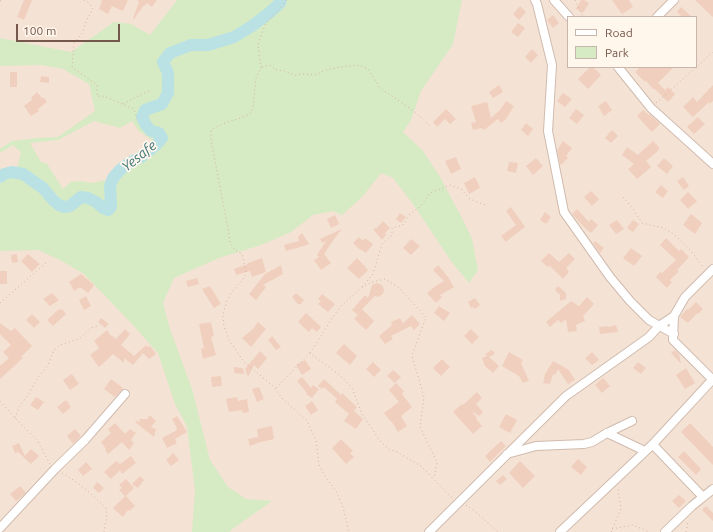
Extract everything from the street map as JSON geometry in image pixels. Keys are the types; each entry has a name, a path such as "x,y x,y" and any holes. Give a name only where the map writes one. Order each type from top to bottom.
{"street":[{"path":"535,0 552,65 548,131 564,212 610,277 630,301 648,320 674,334"},
{"path":"554,0 568,16"},
{"path":"658,16 674,0"},
{"path":"619,68 651,108 713,164"},
{"path":"429,532 566,396 649,337 659,326 674,316 685,298 711,271"},
{"path":"560,532 653,444 713,379 674,340 674,316"},
{"path":"0,528 55,469 85,440 125,394"},
{"path":"506,454 536,446 584,444 592,442 632,421"},
{"path":"607,433 645,451"},
{"path":"653,444 656,449 703,497"},
{"path":"666,532 713,488"}],"path":[{"path":"84,0 87,1 93,9 87,19 83,32 74,43 72,67 97,86 97,96 104,96 134,109 137,119"},
{"path":"286,0 280,9 266,23 258,45 261,68 256,78 253,108 250,114 225,123 211,131 211,140 230,243 235,250 242,254 246,272 244,278 231,294 226,303 223,316 224,326 229,340 244,362 275,389 282,398 307,421 316,440 319,465 326,478 336,491 343,507 349,532"},
{"path":"575,0 583,16"},
{"path":"697,66 713,52"},
{"path":"261,68 270,65 276,70 295,75 316,75 323,71 340,67 360,65 368,69 380,88 415,112 430,126"},
{"path":"651,108 695,68"},
{"path":"122,104 151,90"},
{"path":"275,389 310,353 341,306 361,288 373,274 382,244 392,235 392,228 403,224 410,214 421,206 430,193 450,185 461,190 470,199 485,205"},
{"path":"623,197 642,223 664,228 676,235 711,271"},
{"path":"0,303 47,262"},
{"path":"361,288 372,282 385,280 398,287 426,317 412,356 424,397 420,428 437,462 434,479"},
{"path":"15,418 19,407 48,365 54,350 60,345 79,339 91,328 98,326"},
{"path":"310,353 341,376 352,388 362,414 380,441 390,450 395,451 421,466 451,497 460,500 498,532"},
{"path":"611,532 621,509 617,478"},
{"path":"612,529 633,525 649,532"}],"shaded area":[{"path":"0,0 713,0 713,532 0,532"}],"green space":[{"path":"177,0 462,0 453,44 421,91 411,120 403,132 423,151 440,177 472,239 478,270 469,283 451,261 413,204 393,178 381,173 363,196 342,215 333,211 313,215 291,232 261,245 219,258 174,278 163,303 170,329 192,389 210,460 228,487 246,499 272,501 230,532 192,532 195,490 187,426 175,404 158,353 84,274 60,260 38,250 0,251 0,184 4,180 15,177 21,152 13,145 0,153 0,149 12,141 58,137 95,111 89,84 63,69 42,65 0,66 0,38 71,52 114,22 131,24 150,35","holes":["94,121 120,128 132,121 139,131 152,140 151,144 122,162 106,180 93,183 80,181 71,182 63,189 47,164 41,162 30,143 58,140"]}],"building":[{"path":"24,0 32,0 24,20 17,17"},
{"path":"100,0 128,0 123,11 112,6 108,14 99,9 102,1"},
{"path":"137,0 157,0 152,7 147,3 145,6 144,5 134,19 133,18 139,2"},
{"path":"581,0 589,3 583,13 576,9"},
{"path":"612,0 629,0 633,7 622,14"},
{"path":"695,0 713,0 713,17 703,8"},
{"path":"520,6 526,12 519,20 513,14"},
{"path":"681,7 691,16 681,16 677,12"},
{"path":"553,15 559,23 553,28 547,20"},
{"path":"518,23 525,28 518,37 511,32"},
{"path":"532,49 538,55 531,63 525,57"},
{"path":"589,68 594,68 601,75 588,89 578,79"},
{"path":"639,68 673,68 658,83 665,90 668,87 675,94 668,102 635,72"},
{"path":"10,72 17,72 17,87 10,87"},
{"path":"41,76 49,77 49,83 40,82"},
{"path":"499,85 503,92 493,98 489,92"},
{"path":"713,85 713,101 710,104 709,102 693,117 683,107 693,97 697,102"},
{"path":"37,92 47,102 38,109 39,111 31,116 24,106 32,100 31,98"},
{"path":"563,93 572,99 565,107 557,101"},
{"path":"506,101 514,106 506,119 501,123 498,119 484,130 482,128 473,130 471,123 476,122 471,106 487,102 491,118 500,110"},
{"path":"606,101 612,110 604,116 598,106"},
{"path":"446,109 456,119 450,124 445,119 437,127 433,122"},
{"path":"576,109 584,115 577,124 569,118"},
{"path":"643,110 649,115 650,114 660,124 652,132 637,116"},
{"path":"698,117 705,124 694,134 687,127"},
{"path":"526,123 533,129 528,136 521,130"},
{"path":"612,130 618,136 611,143 605,138"},
{"path":"563,141 572,148 566,156 568,158 561,165 557,150"},
{"path":"653,141 659,147 659,150 646,161 651,167 637,179 628,169 634,164 622,155 627,147 638,155"},
{"path":"456,157 461,169 451,174 445,161"},
{"path":"536,158 543,166 533,175 526,166"},
{"path":"664,158 673,166 667,174 657,166"},
{"path":"509,162 518,163 516,173 507,171"},
{"path":"475,177 480,188 469,194 464,183"},
{"path":"683,177 689,186 684,190 677,181"},
{"path":"661,185 668,191 663,198 655,192"},
{"path":"591,191 599,199 592,206 584,197"},
{"path":"688,192 697,201 688,209 680,200"},
{"path":"511,207 525,227 506,242 501,236 516,225 506,211"},
{"path":"577,209 589,222 591,219 598,225 591,233 572,214"},
{"path":"545,212 551,217 546,224 540,220"},
{"path":"400,213 406,217 401,223 396,219"},
{"path":"691,214 702,223 695,234 683,225"},
{"path":"335,215 339,224 331,228 327,219"},
{"path":"617,220 624,229 616,234 609,225"},
{"path":"633,220 639,224 633,232 627,228"},
{"path":"383,221 390,228 385,233 386,235 382,240 373,229 378,227"},
{"path":"342,229 324,254 331,263 321,270 314,260 319,257 317,255 326,241 322,243 320,239"},
{"path":"302,233 309,244 286,251 284,245 299,241 298,237"},
{"path":"359,237 363,241 365,238 373,244 366,253 353,243"},
{"path":"666,238 679,251 681,249 689,257 677,270 679,271 670,280 672,282 667,288 656,277 660,272 662,273 676,260 660,245"},
{"path":"411,239 420,246 411,255 403,248"},
{"path":"595,241 604,248 600,253 593,243"},
{"path":"631,248 642,256 634,266 623,258"},
{"path":"549,253 559,262 569,253 575,259 566,268 569,272 563,279 549,265 548,267 541,261"},
{"path":"17,254 18,262 12,263 11,255"},
{"path":"28,254 40,264 32,272 21,261"},
{"path":"262,258 266,272 252,277 250,271 236,275 234,269"},
{"path":"357,258 368,270 359,279 347,268"},
{"path":"281,265 283,274 263,285 266,287 256,300 249,294 265,274"},
{"path":"438,265 454,287 440,295 442,297 436,303 427,293 444,281 433,270"},
{"path":"0,271 7,271 7,284 0,284"},
{"path":"81,274 94,285 88,293 80,287 74,291 69,282"},
{"path":"197,278 199,284 188,287 186,281"},
{"path":"377,283 382,285 384,290 383,294 378,297 375,296 362,309 374,321 366,330 354,319 358,315 352,310 365,295 368,298 372,285"},
{"path":"210,286 221,304 214,308 202,289"},
{"path":"558,286 566,293 566,299 560,301 560,295 555,290"},
{"path":"52,293 59,300 50,306 43,299"},
{"path":"296,293 304,300 301,304 298,304 292,297"},
{"path":"322,294 335,304 328,312 318,304 321,301 318,299"},
{"path":"86,296 91,306 84,310 79,300"},
{"path":"587,297 594,304 583,316 585,321 576,325 577,331 568,332 566,319 561,323 558,320 550,327 546,322 571,301 579,306"},
{"path":"475,298 480,305 475,309 473,307 471,308 468,302"},
{"path":"696,302 703,309 688,323 680,317"},
{"path":"439,306 450,313 444,321 434,313"},
{"path":"62,309 66,314 53,326 47,320 58,310"},
{"path":"306,313 321,327 317,332 312,328 309,332 298,322"},
{"path":"32,314 40,322 34,328 26,320"},
{"path":"412,315 420,324 414,330 411,326 391,336 393,339 385,344 379,336 392,325 391,322 400,318 403,323"},
{"path":"101,318 109,324 105,328 98,322"},
{"path":"211,322 214,336 211,337 216,355 203,359 201,349 204,348 199,324"},
{"path":"258,322 266,329 251,347 242,338 253,329"},
{"path":"0,323 11,331 15,328 32,346 21,357 23,358 0,379 0,366 9,358 3,352 11,345 0,334"},
{"path":"616,325 618,332 600,334 599,327"},
{"path":"125,329 130,334 121,345 134,356 146,345 148,347 147,348 150,346 156,354 149,359 143,353 133,365 124,358 124,363 113,354 99,367 90,355 99,348 94,341 107,330 112,337 113,336 116,339"},
{"path":"471,329 479,337 472,344 464,336"},
{"path":"272,336 281,347 276,350 268,340"},
{"path":"344,344 357,356 350,365 336,353"},
{"path":"492,350 495,354 489,357 499,366 493,373 485,366 482,358 487,356 485,354"},
{"path":"675,350 679,354 681,364 671,353"},
{"path":"260,351 267,358 258,369 254,365 248,377 245,369"},
{"path":"509,352 523,360 521,363 529,381 523,383 519,376 502,366"},
{"path":"592,352 599,360 592,365 585,358"},
{"path":"442,359 450,367 441,376 433,368"},
{"path":"305,360 311,369 302,375 296,365"},
{"path":"553,361 569,370 575,380 568,384 558,369 555,375 553,374 550,384 543,383 545,374"},
{"path":"373,362 381,370 374,377 366,369"},
{"path":"638,362 646,368 641,374 633,368"},
{"path":"234,367 243,368 244,374 234,373"},
{"path":"686,368 695,383 685,389 676,375"},
{"path":"393,370 401,377 395,383 387,376"},
{"path":"72,374 79,384 70,390 63,380"},
{"path":"221,376 222,386 212,387 211,377"},
{"path":"302,377 311,388 313,385 319,389 312,398 306,394 307,393 297,381"},
{"path":"603,378 610,386 602,393 595,385"},
{"path":"111,379 123,388 115,397 104,389"},
{"path":"324,379 341,395 342,393 357,407 354,411 363,419 356,429 344,421 349,414 335,402 337,399 324,387 322,389 318,386"},
{"path":"396,383 404,391 402,394 412,407 401,416 407,426 398,432 384,413 399,402 389,390"},
{"path":"259,387 264,399 257,402 252,389"},
{"path":"477,392 482,398 476,404 483,412 479,416 473,413 482,426 473,434 453,412"},
{"path":"36,397 44,402 38,410 30,405"},
{"path":"237,397 238,401 247,399 249,412 243,413 242,410 229,412 226,399"},
{"path":"66,400 71,407 63,414 57,407"},
{"path":"312,401 318,410 311,415 305,406"},
{"path":"506,414 517,420 510,433 499,427"},
{"path":"150,415 156,421 151,427 156,429 154,437 135,422 140,422 139,419 147,419"},
{"path":"177,416 187,432 175,439 177,443 167,448 162,438 177,430 172,419"},
{"path":"115,423 125,434 130,429 136,433 131,440 134,443 129,450 122,442 108,454 101,442 111,433 108,429"},
{"path":"690,423 713,447 713,465 681,432"},
{"path":"272,426 274,439 250,446 248,439 258,437 257,429"},
{"path":"75,429 81,436 73,444 67,436"},
{"path":"341,439 353,451 350,453 354,457 346,464 332,448"},
{"path":"501,441 506,446 490,462 485,456"},
{"path":"19,443 25,456 31,449 39,456 31,464 18,452 15,453 12,446"},
{"path":"684,451 701,469 696,475 678,457"},
{"path":"173,453 179,460 171,466 166,460"},
{"path":"131,456 136,463 122,474 120,470 111,479 104,472 116,461 120,464"},
{"path":"578,459 587,467 581,475 571,467"},
{"path":"520,461 535,476 523,488 509,473"},
{"path":"86,462 92,469 83,476 78,470"},
{"path":"503,475 507,479 500,485 496,481"},
{"path":"140,476 144,480 138,488 132,484"},
{"path":"126,479 134,488 126,496 135,506 129,511 128,510 123,517 113,508 125,496 119,490 122,488 119,485"},
{"path":"97,482 104,488 99,493 93,488"},
{"path":"20,486 26,493 16,501 10,494"},
{"path":"679,495 686,501 679,508 672,501"},
{"path":"706,506 713,513 713,521 702,510"}],"waterway":[{"name":"Yesafe","path":"0,177 4,174 12,172 23,174 43,188 53,200 64,207 70,206 81,197 88,198 108,210 111,207 110,186 113,178 120,170 129,163 141,157 162,138 159,133 151,131 142,117 145,110 162,104 168,93 168,73 163,62 170,53 191,45 208,45 234,37 269,13 280,3 281,0"}]}
